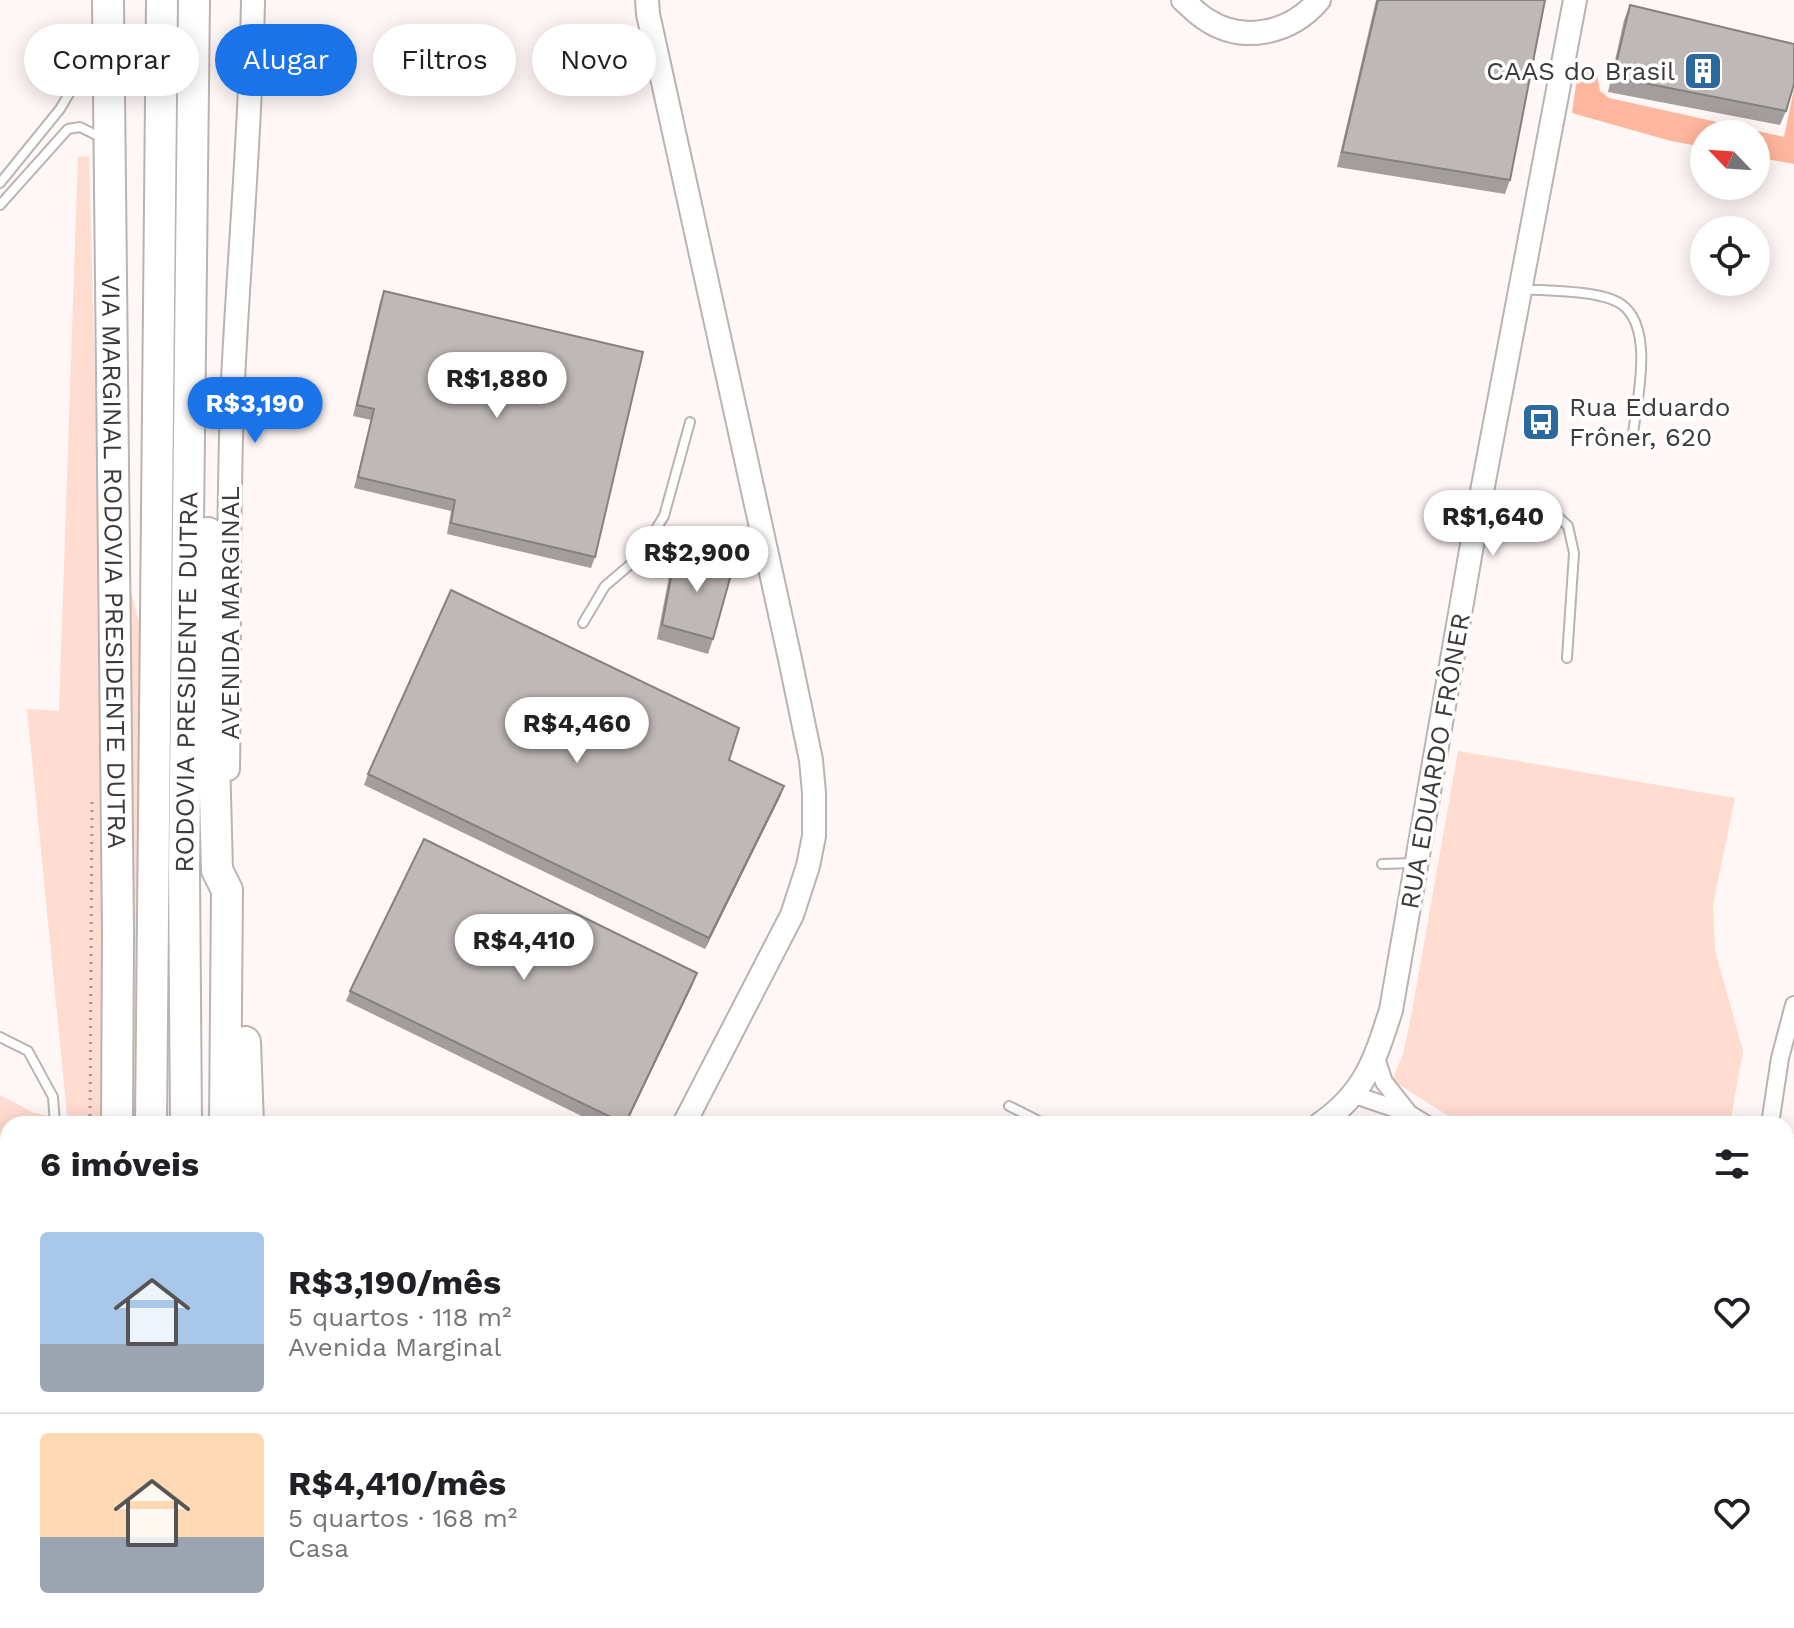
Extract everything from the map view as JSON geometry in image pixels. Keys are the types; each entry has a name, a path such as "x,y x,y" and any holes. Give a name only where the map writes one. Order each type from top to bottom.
{"highway":[{"name":"VIA MARGINAL RODOVIA PRESIDENTE DUTRA","path":"108,0 109,24"},
{"name":"RODOVIA PRESIDENTE DUTRA","path":"151,1116 162,0"},
{"name":"RODOVIA PRESIDENTE DUTRA","path":"186,1116 184,872 194,0"},
{"name":"VIA MARGINAL RODOVIA PRESIDENTE DUTRA","path":"110,96 117,1116"},
{"name":"RODOVIA PRESIDENTE DUTRA","path":"191,317 203,359 217,870 227,890 225,1116"},
{"path":"226,980 244,1019 248,1116"}],"main road":[{"name":"AVENIDA MARGINAL","path":"227,890 233,382 248,154 253,0"},
{"path":"647,0 790,659 811,760 814,793 814,836 792,915 688,1116"},
{"path":"1183,0 1206,20 1227,30 1253,34 1279,30 1298,19 1319,0"},
{"name":"RUA EDUARDO FRÔNER","path":"1330,1116 1355,1095 1376,1058 1391,1010 1480,500 1575,0"}],"street":[{"path":"1771,1116 1780,1058 1794,1005"},
{"path":"1376,1058 1384,1082 1408,1113"},
{"path":"1355,1095 1413,1116"}],"lane":[{"path":"0,183 68,96"},
{"path":"0,205 68,129 80,127 92,131 110,149"},
{"path":"1521,289 1583,293 1609,300 1621,304 1639,326 1641,363 1632,441"},
{"path":"583,623 605,586 638,558 664,516 690,422"},
{"path":"1480,500 1535,507 1555,514 1568,526 1574,553 1567,658"},
{"path":"1382,864 1418,863"},
{"path":"0,1037 28,1051 53,1097 54,1116"},
{"path":"1009,1106 1029,1116"}],"shaded area":[{"path":"1578,71 1597,74 1600,91 1609,98 1708,120 1690,120 1690,144 1572,113"},
{"path":"1794,89 1794,164 1770,160 1770,134 1784,137"},
{"path":"89,156 97,460 143,638 141,1116 67,1116 27,709 59,711 78,157"},
{"path":"1458,751 1735,798 1713,905 1715,950 1743,1051 1731,1116 1448,1116 1392,1080 1403,1054"},
{"path":"0,1095 34,1113 50,1116 0,1116"}],"building":[{"path":"1378,0 1545,0 1510,180 1342,152"},
{"name":"CAAS do Brasil","path":"1630,5 1794,44 1794,84 1786,111 1613,77"},
{"path":"384,291 643,352 595,557 451,523 455,500 358,477 374,409 357,405"},
{"path":"676,551 734,564 713,639 662,625"},
{"path":"451,590 739,728 729,760 784,786 709,938 368,774"},
{"path":"424,839 697,973 629,1116 608,1116 350,991"}],"place":[{"name":"CAAS do Brasil","path":"1703,71"},
{"name":"Rua Eduardo Frôner, 620","path":"1541,422"}]}
